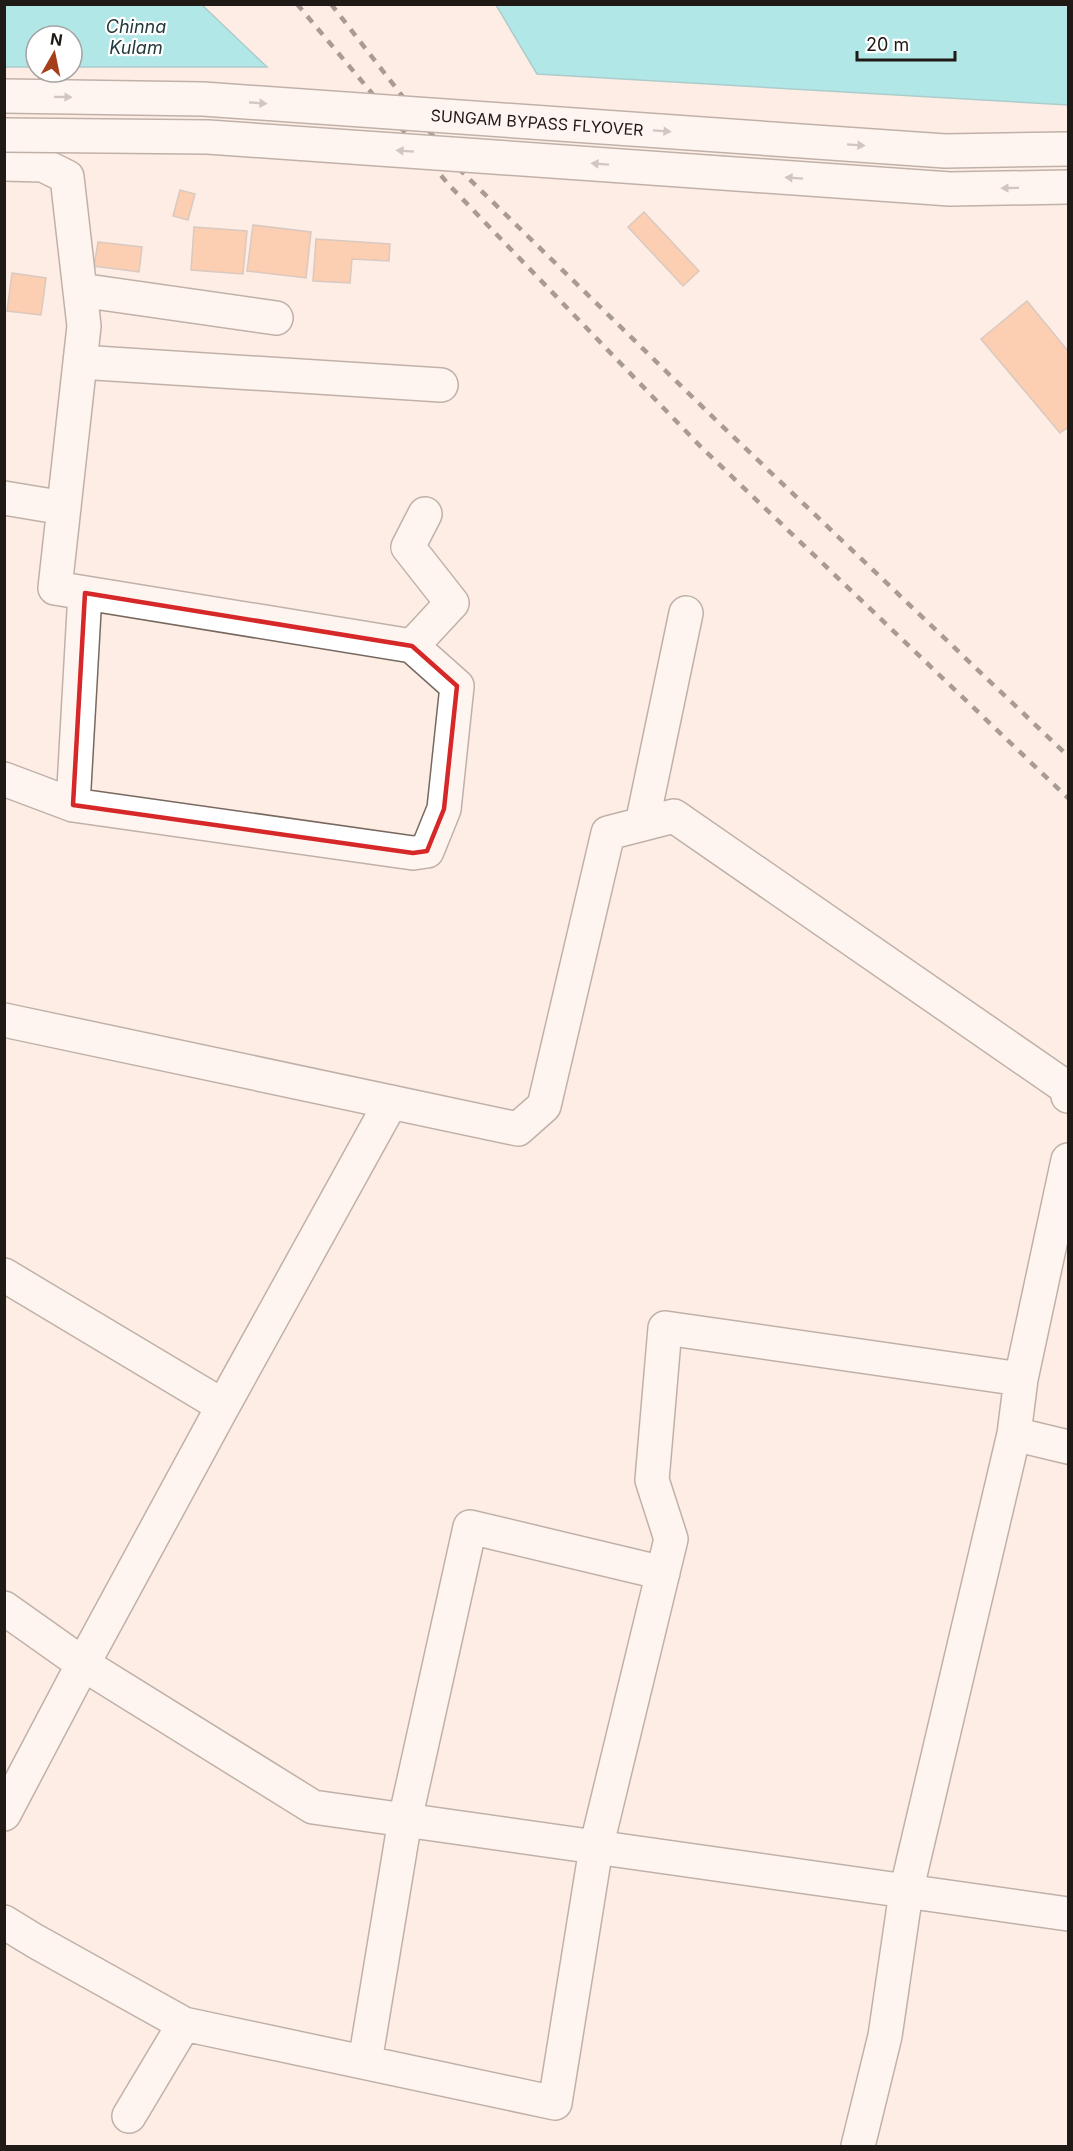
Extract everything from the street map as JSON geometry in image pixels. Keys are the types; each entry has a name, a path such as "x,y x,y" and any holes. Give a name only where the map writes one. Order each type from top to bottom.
{"street":[{"name":"SUNGAM BYPASS FLYOVER","path":"4,96 203,99 945,151 1068,149"},
{"path":"4,135 208,137 950,189 1068,187"},
{"path":"4,164 43,165 67,177 84,326 55,588 412,646 457,686 444,809 427,851 413,854 73,805 4,779"},
{"path":"80,290 276,318"},
{"path":"80,362 441,385"},
{"path":"4,498 64,508"},
{"path":"412,646 452,603 408,547 425,514"},
{"path":"73,805 85,593"},
{"path":"642,824 686,613"},
{"path":"4,1020 518,1129 544,1106 608,833 674,816 1066,1088 1068,1096"},
{"path":"4,1814 223,1406 391,1102"},
{"path":"858,2146 885,2036 906,1892 1014,1434 1021,1379 1059,1249 1068,1160"},
{"path":"4,1275 223,1406"},
{"path":"4,1922 184,2024 555,2103 596,1848 671,1539 652,1480 665,1328 1021,1379"},
{"path":"1014,1434 1068,1447"},
{"path":"365,2062 405,1820 471,1527 663,1573"},
{"path":"4,1608 83,1664 313,1807 1068,1914"},
{"path":"129,2116 184,2024"}],"highlighted area":[{"path":"85,593 412,646 457,686 444,809 427,851 413,853 73,805"}],"water":[{"name":"Chinna Kulam","path":"4,5 202,5 267,67 84,67 84,24 24,24 24,67 5,67"},
{"path":"496,5 1068,5 1068,105 537,74"}],"building":[{"path":"180,190 195,194 188,220 173,216"},
{"path":"644,212 699,271 683,286 628,227"},
{"path":"253,225 311,232 306,278 247,271"},
{"path":"194,227 247,231 243,274 191,270"},
{"path":"316,239 390,244 389,261 352,259 350,283 313,281"},
{"path":"98,242 142,247 139,272 94,266"},
{"path":"12,273 46,278 41,315 7,311"},
{"path":"1027,301 1068,351 1068,427 1060,433 981,339"}],"railway":[{"path":"297,4 449,185 701,447 1068,798"},
{"path":"331,4 458,168 721,425 1068,756"}]}
